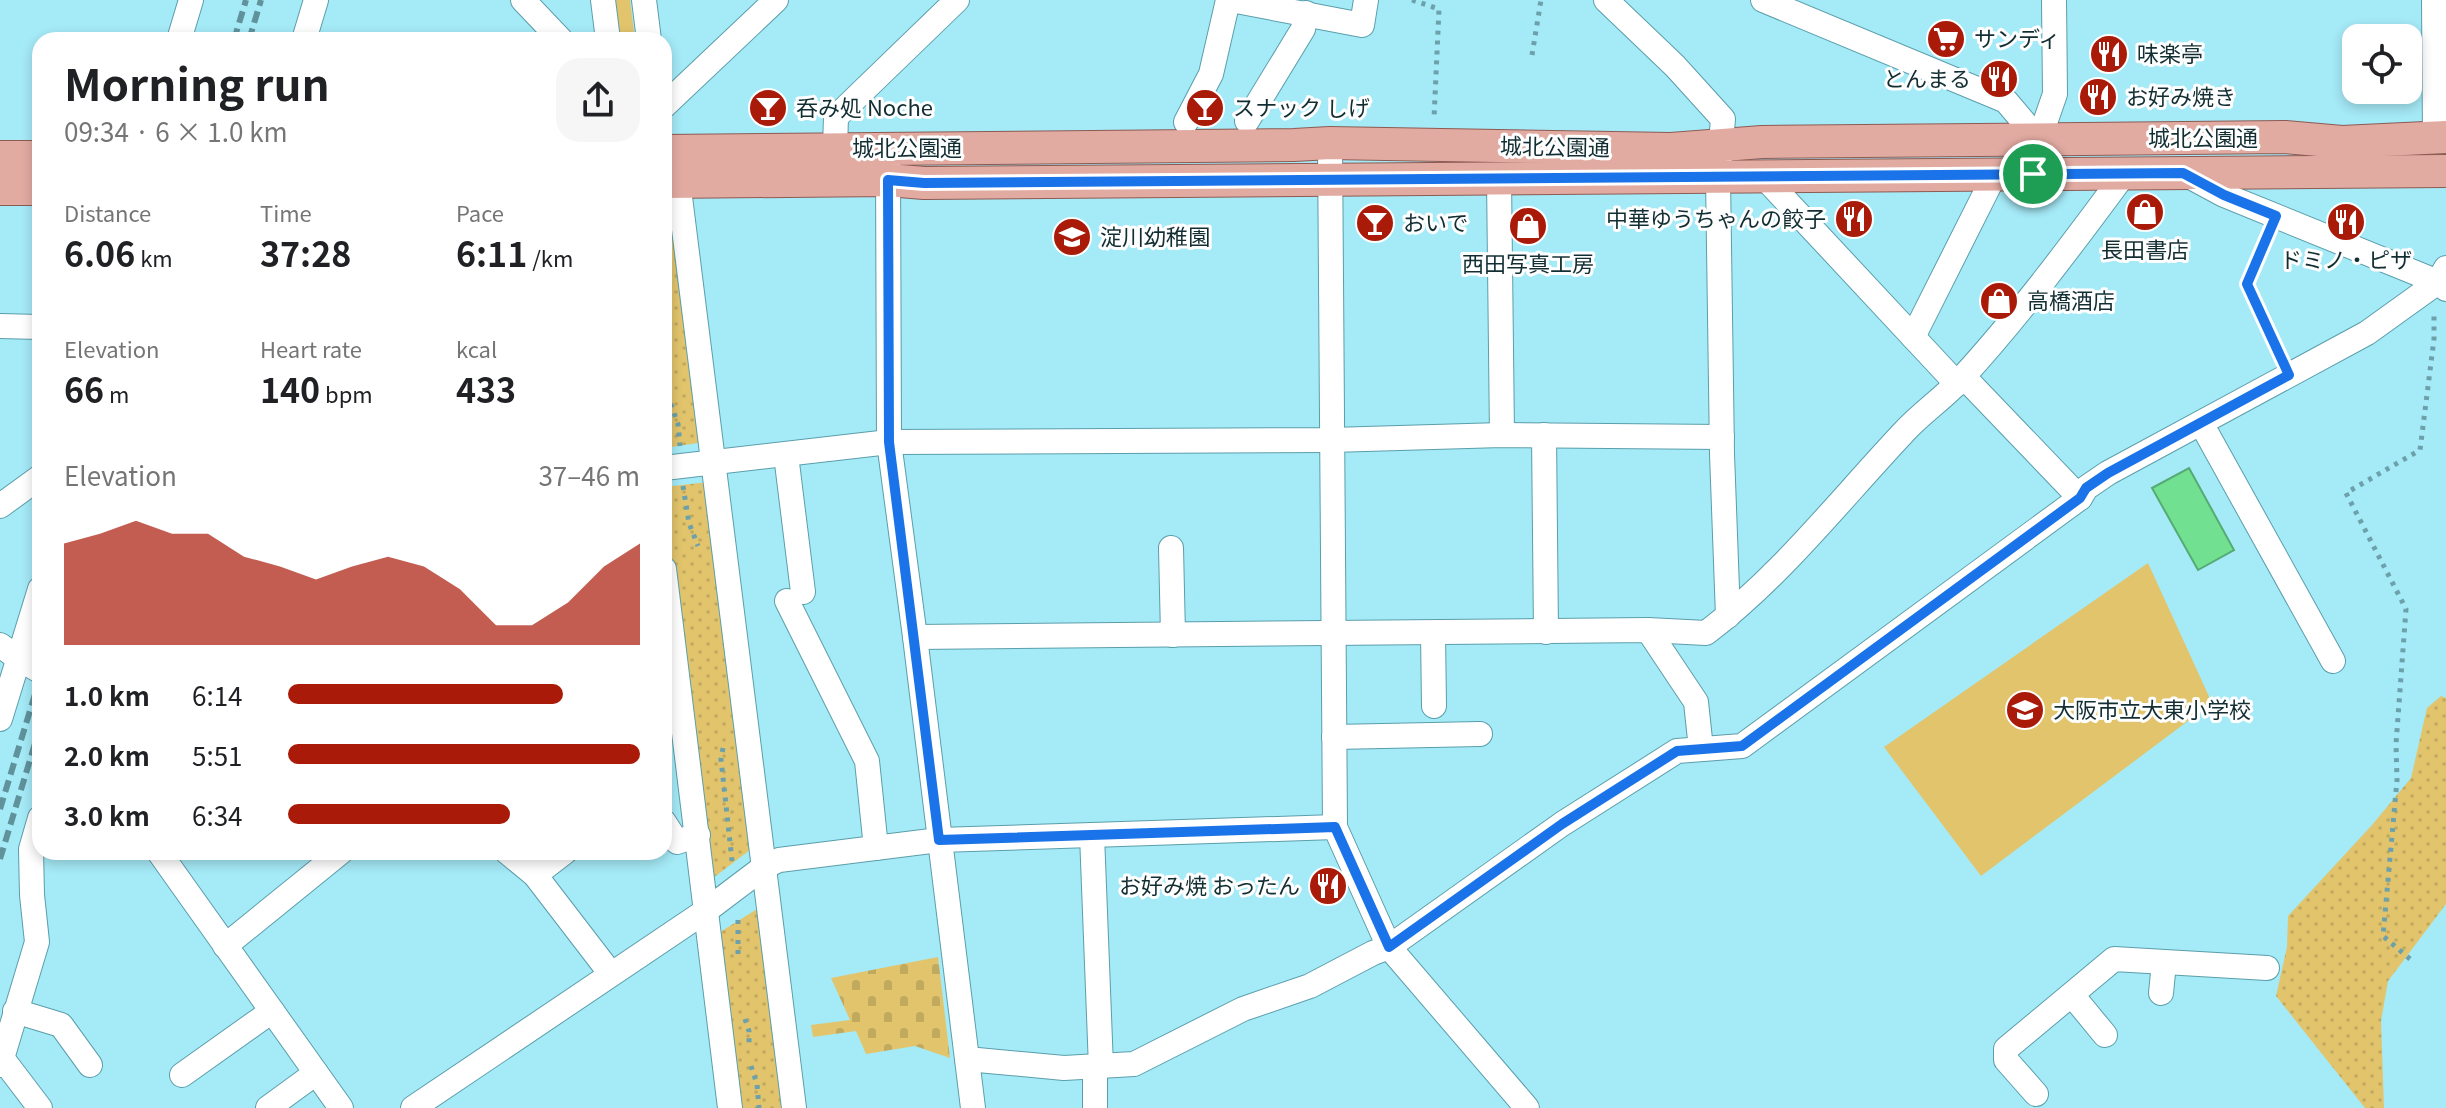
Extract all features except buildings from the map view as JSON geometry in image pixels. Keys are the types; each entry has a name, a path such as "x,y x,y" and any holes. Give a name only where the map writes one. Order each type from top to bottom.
{"main road":[{"name":"城北公園通","path":"672,160 888,165 1330,143 1671,149 1762,142 2285,137 2342,142 2440,138"},
{"name":"城北公園通","path":"672,160 835,148 888,165 924,183 2446,171"},
{"path":"0,157 32,157"},
{"path":"0,189 32,189"}],"street":[{"path":"181,32 191,0"},
{"path":"306,32 316,0"},
{"path":"523,0 553,32"},
{"path":"603,0 607,32"},
{"path":"644,0 648,32"},
{"path":"672,98 776,0"},
{"path":"835,148 836,117 957,0"},
{"path":"1186,122 1211,74 1230,0 1280,5 1298,15 1306,13 1362,25 1366,0"},
{"path":"1606,0 1675,66 1723,119 1718,177 1728,616"},
{"path":"1763,0 2006,101 2039,140"},
{"path":"2033,174 2039,140 2055,94 2054,0"},
{"path":"2434,0 2440,138"},
{"path":"1247,121 1303,29 1306,13"},
{"path":"1330,143 1335,827 1389,947 1527,1108"},
{"path":"888,165 889,442 973,1108"},
{"path":"915,637 1648,630 1706,633 1752,597 1904,431 1960,380 2071,245 2125,173"},
{"path":"2183,173 2224,195 2443,280"},
{"path":"1913,337 1995,174"},
{"path":"1763,176 1913,337 2080,498"},
{"path":"1499,178 1502,435"},
{"path":"672,186 715,464 794,1108"},
{"path":"967,1059 1064,1068 1134,1064 1243,1009 1310,986 1389,947 1562,824 1677,751 1742,746 2080,498 2086,488 2108,473 2367,333 2443,280"},
{"path":"0,326 32,327"},
{"path":"2201,423 2333,661"},
{"path":"672,467 889,442 1331,440 1502,435 1722,437"},
{"path":"1544,435 1546,632"},
{"path":"786,455 795,596 867,761 876,848"},
{"path":"0,506 32,483"},
{"path":"1171,548 1173,635"},
{"path":"0,719 32,617"},
{"path":"1648,630 1696,702 1701,749"},
{"path":"1433,633 1434,706"},
{"path":"672,646 730,1108"},
{"path":"1334,737 1480,734"},
{"path":"413,1108 707,910 764,867 779,860 939,840 1335,827"},
{"path":"672,834 677,842 698,835"},
{"path":"1092,835 1098,1067 1095,1108"},
{"path":"32,846 32,895 37,942 1,1061 40,1108"},
{"path":"165,860 341,1108"},
{"path":"225,946 331,860"},
{"path":"517,860 535,875 611,974"},
{"path":"535,875 555,860"},
{"path":"2036,1094 2006,1060 2006,1049 2114,959 2267,968"},
{"path":"2161,993 2164,963"},
{"path":"2072,995 2105,1035"},
{"path":"15,1011 61,1025 90,1065"},
{"path":"182,1075 272,1011"},
{"path":"268,1108 316,1073"}],"path":[{"path":"1412,0 1439,9 1434,120"},
{"path":"1532,55 1541,0"},
{"path":"2276,216 2247,284 2289,375"},
{"path":"2410,959 2383,936 2397,780 2396,744 2406,609 2346,493 2420,450 2434,339 2434,301 2443,280"},
{"path":"672,407 678,424 680,449"}],"green space":[{"path":"613,0 630,0 634,32 617,32"},
{"path":"672,225 676,225 705,442 672,447"},
{"path":"709,482 754,847 709,881 672,582 672,486"},
{"path":"2148,563 2212,703 1981,876 1884,747"},
{"path":"2441,696 2446,698 2446,904 2388,981 2381,1021 2384,1108 2365,1108 2276,996 2287,947 2288,916 2411,778 2427,708"},
{"path":"762,906 787,1108 738,1108 717,934"},
{"path":"938,957 950,1058 915,1046 866,1054 856,1031 813,1037 811,1025 850,1020 831,978"}],"shaded area":[{"path":"2189,468 2234,550 2198,570 2152,488"}],"railway":[{"path":"236,32 246,0"},
{"path":"251,32 261,0"},
{"path":"0,809 32,704"},
{"path":"0,859 32,753"}],"place":[{"name":"サンディ","path":"1946,39"},
{"name":"味楽亭","path":"2109,54"},
{"name":"とんまる","path":"1999,79"},
{"name":"お好み焼き","path":"2098,97"},
{"name":"呑み処 Noche","path":"768,108"},
{"name":"スナック しげ","path":"1205,108"},
{"name":"長田書店","path":"2145,212"},
{"name":"中華ゆうちゃんの餃子","path":"1854,219"},
{"name":"ドミノ・ピザ","path":"2346,222"},
{"name":"おいで","path":"1375,223"},
{"name":"西田写真工房","path":"1528,226"},
{"name":"淀川幼稚園","path":"1072,237"},
{"name":"高橋酒店","path":"1999,301"},
{"name":"大阪市立大東小学校","path":"2025,710"},
{"name":"お好み焼 おったん","path":"1328,886"}],"route":[{"path":"2183,173 2224,195 2276,216 2247,284 2289,375 2108,473 2086,488 2080,498 1742,746 1677,751 1562,824 1389,947 1335,827 939,840 889,442 888,180 924,183 2033,174 2183,173"}]}
